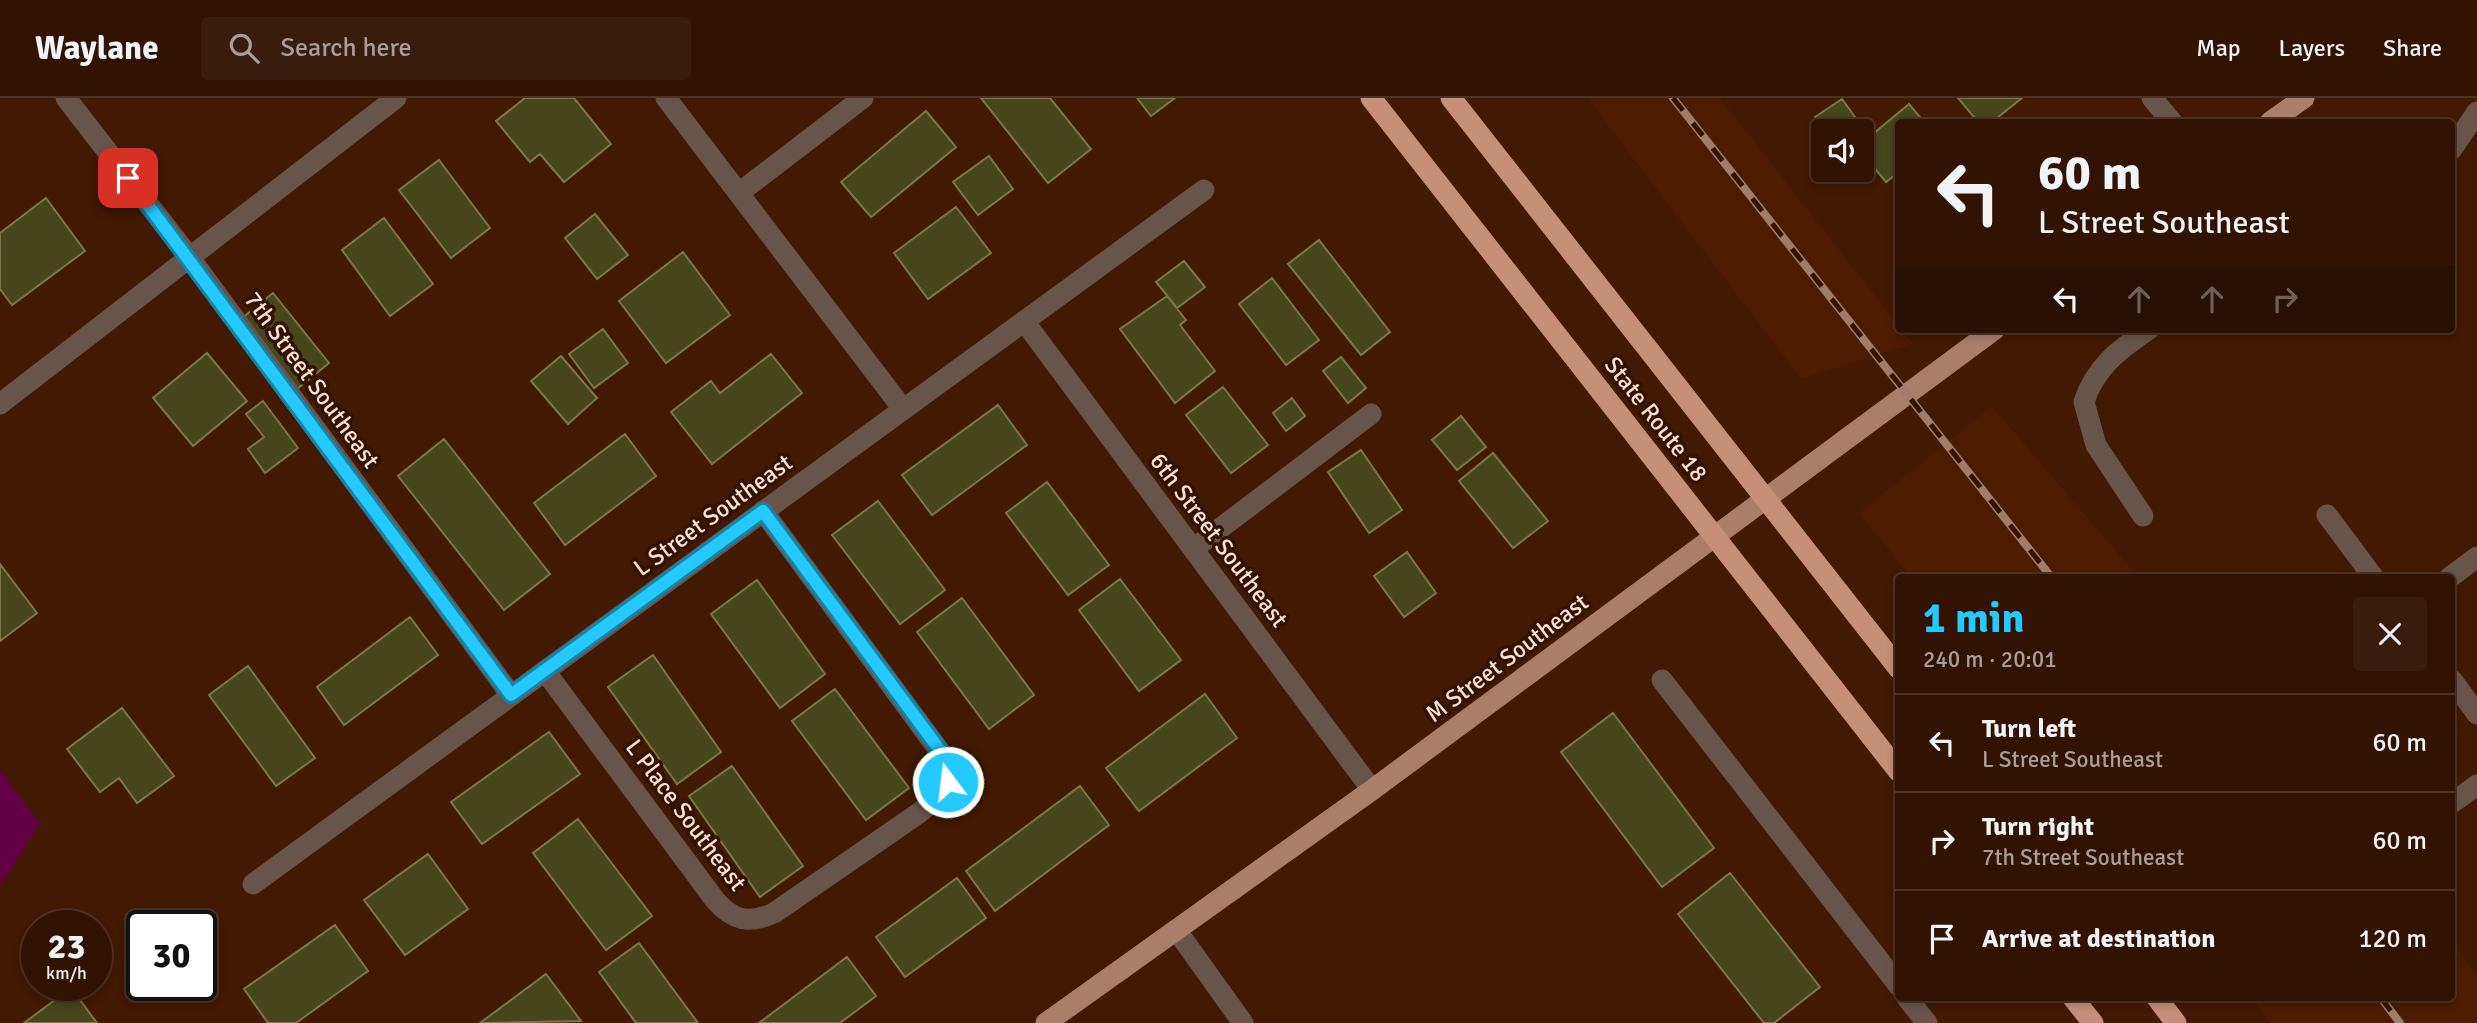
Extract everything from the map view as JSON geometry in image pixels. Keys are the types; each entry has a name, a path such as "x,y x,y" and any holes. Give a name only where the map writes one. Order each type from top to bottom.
{"highway":[{"name":"State Route 18","path":"1371,98 1895,767"},
{"name":"State Route 18","path":"1451,98 1895,664"},
{"path":"2075,1001 2093,1023"},
{"path":"2159,1001 2176,1023"}],"main road":[{"path":"2274,119 2304,98"},
{"name":"M Street Southeast","path":"1046,1023 1372,790 1989,333"}],"street":[{"name":"7th Street Southeast","path":"65,98 190,258 511,695"},
{"path":"667,98 903,409"},
{"path":"739,193 863,98"},
{"path":"2152,98 2170,119"},
{"path":"4,393 190,258 384,102"},
{"path":"2455,145 2477,112"},
{"name":"L Street Southeast","path":"253,884 1204,190"},
{"name":"6th Street Southeast","path":"1024,321 1372,790"},
{"path":"2143,333 2117,351 2099,370 2084,402 2096,445 2143,516"},
{"path":"1193,550 1371,414"},
{"name":"L Place Southeast","path":"545,671 715,900 737,918 755,920 774,913 919,813 943,793 948,782 948,769 942,753 763,511"},
{"path":"2327,515 2371,574"},
{"path":"2454,574 2477,557"},
{"path":"1662,680 1895,981"},
{"path":"2455,684 2477,713"},
{"path":"2455,801 2477,785"},
{"path":"1177,931 1243,1023"},
{"path":"1909,1001 1927,1023"}],"shaded area":[{"path":"1587,98 1720,98 1895,321 1895,333 1904,333 1913,344 1801,379"},
{"path":"1992,406 2135,574 1909,574 1859,513"},
{"path":"0,769 40,824 0,886"},
{"path":"2455,946 2477,976 2477,1023 2271,1023 2253,1001 2455,1001"}],"building":[{"path":"525,98 574,98 611,144 564,182 540,154 530,162 496,121"},
{"path":"981,98 1050,98 1091,149 1048,183"},
{"path":"1137,98 1175,98 1151,116"},
{"path":"1958,98 2022,98 1996,119 1976,119"},
{"path":"1842,99 1855,117 1816,119 1815,117"},
{"path":"1909,104 1922,119 1895,119 1895,175 1886,182 1874,168 1874,133"},
{"path":"926,111 956,147 871,217 841,182"},
{"path":"989,156 1013,189 978,215 953,182"},
{"path":"439,160 490,228 451,258 399,190"},
{"path":"46,198 85,251 12,305 0,289 0,233"},
{"path":"956,207 991,253 928,299 894,253"},
{"path":"595,214 628,255 597,279 565,238"},
{"path":"384,218 433,284 390,316 342,250"},
{"path":"1319,240 1390,332 1361,355 1288,264"},
{"path":"683,252 730,315 666,363 619,301"},
{"path":"1184,261 1205,287 1177,308 1156,282"},
{"path":"1272,278 1319,340 1286,365 1239,304"},
{"path":"273,293 329,363 297,389 241,319"},
{"path":"1167,296 1186,320 1180,325 1215,371 1175,403 1120,329"},
{"path":"603,329 628,363 594,388 569,354"},
{"path":"207,353 247,401 193,446 153,398"},
{"path":"771,354 802,393 712,464 671,412 711,381 720,393"},
{"path":"561,356 597,398 568,424 531,381"},
{"path":"1341,357 1366,388 1348,403 1323,371"},
{"path":"1223,387 1268,445 1231,473 1186,415"},
{"path":"1292,398 1305,416 1286,431 1273,413"},
{"path":"263,401 298,448 265,473 248,449 264,437 246,414"},
{"path":"998,405 1027,445 932,515 902,475"},
{"path":"1461,416 1486,447 1457,470 1432,440"},
{"path":"625,434 656,476 565,545 534,503"},
{"path":"444,439 550,574 504,610 398,476"},
{"path":"1361,450 1402,510 1369,533 1328,472"},
{"path":"1493,453 1548,521 1513,548 1459,481"},
{"path":"1047,482 1109,565 1068,595 1006,513"},
{"path":"878,501 945,590 900,624 832,535"},
{"path":"1407,552 1436,593 1404,617 1374,576"},
{"path":"0,564 37,613 0,641"},
{"path":"1120,579 1181,660 1139,691 1079,610"},
{"path":"757,580 825,674 780,708 711,614"},
{"path":"962,598 1034,695 989,729 917,632"},
{"path":"410,617 438,655 344,725 317,687"},
{"path":"653,655 721,752 677,784 608,687"},
{"path":"248,666 315,758 276,786 209,695"},
{"path":"835,689 909,788 866,820 792,721"},
{"path":"1205,694 1237,738 1139,811 1106,768"},
{"path":"122,708 174,776 137,803 119,778 100,792 67,749"},
{"path":"1613,713 1714,848 1662,887 1561,752"},
{"path":"549,732 580,774 482,844 451,802"},
{"path":"732,766 803,866 760,897 689,796"},
{"path":"1080,786 1109,825 995,911 966,871"},
{"path":"578,819 652,916 606,950 533,853"},
{"path":"428,854 468,909 405,955 364,900"},
{"path":"1730,873 1820,987 1774,1023 1764,1023 1678,914"},
{"path":"957,878 986,918 905,977 876,937"},
{"path":"335,925 368,971 296,1023 268,1023 244,989"},
{"path":"639,943 698,1023 636,1023 599,972"},
{"path":"847,957 876,996 840,1023 759,1023"},
{"path":"546,974 581,1021 480,1023"},
{"path":"54,1001 81,1001 97,1023 24,1023"}],"railway":[{"path":"1673,98 2049,574"},
{"path":"2383,1001 2400,1023"}],"route":[{"path":"128,178 511,695 763,511 942,753 948,769 948,782"}]}
